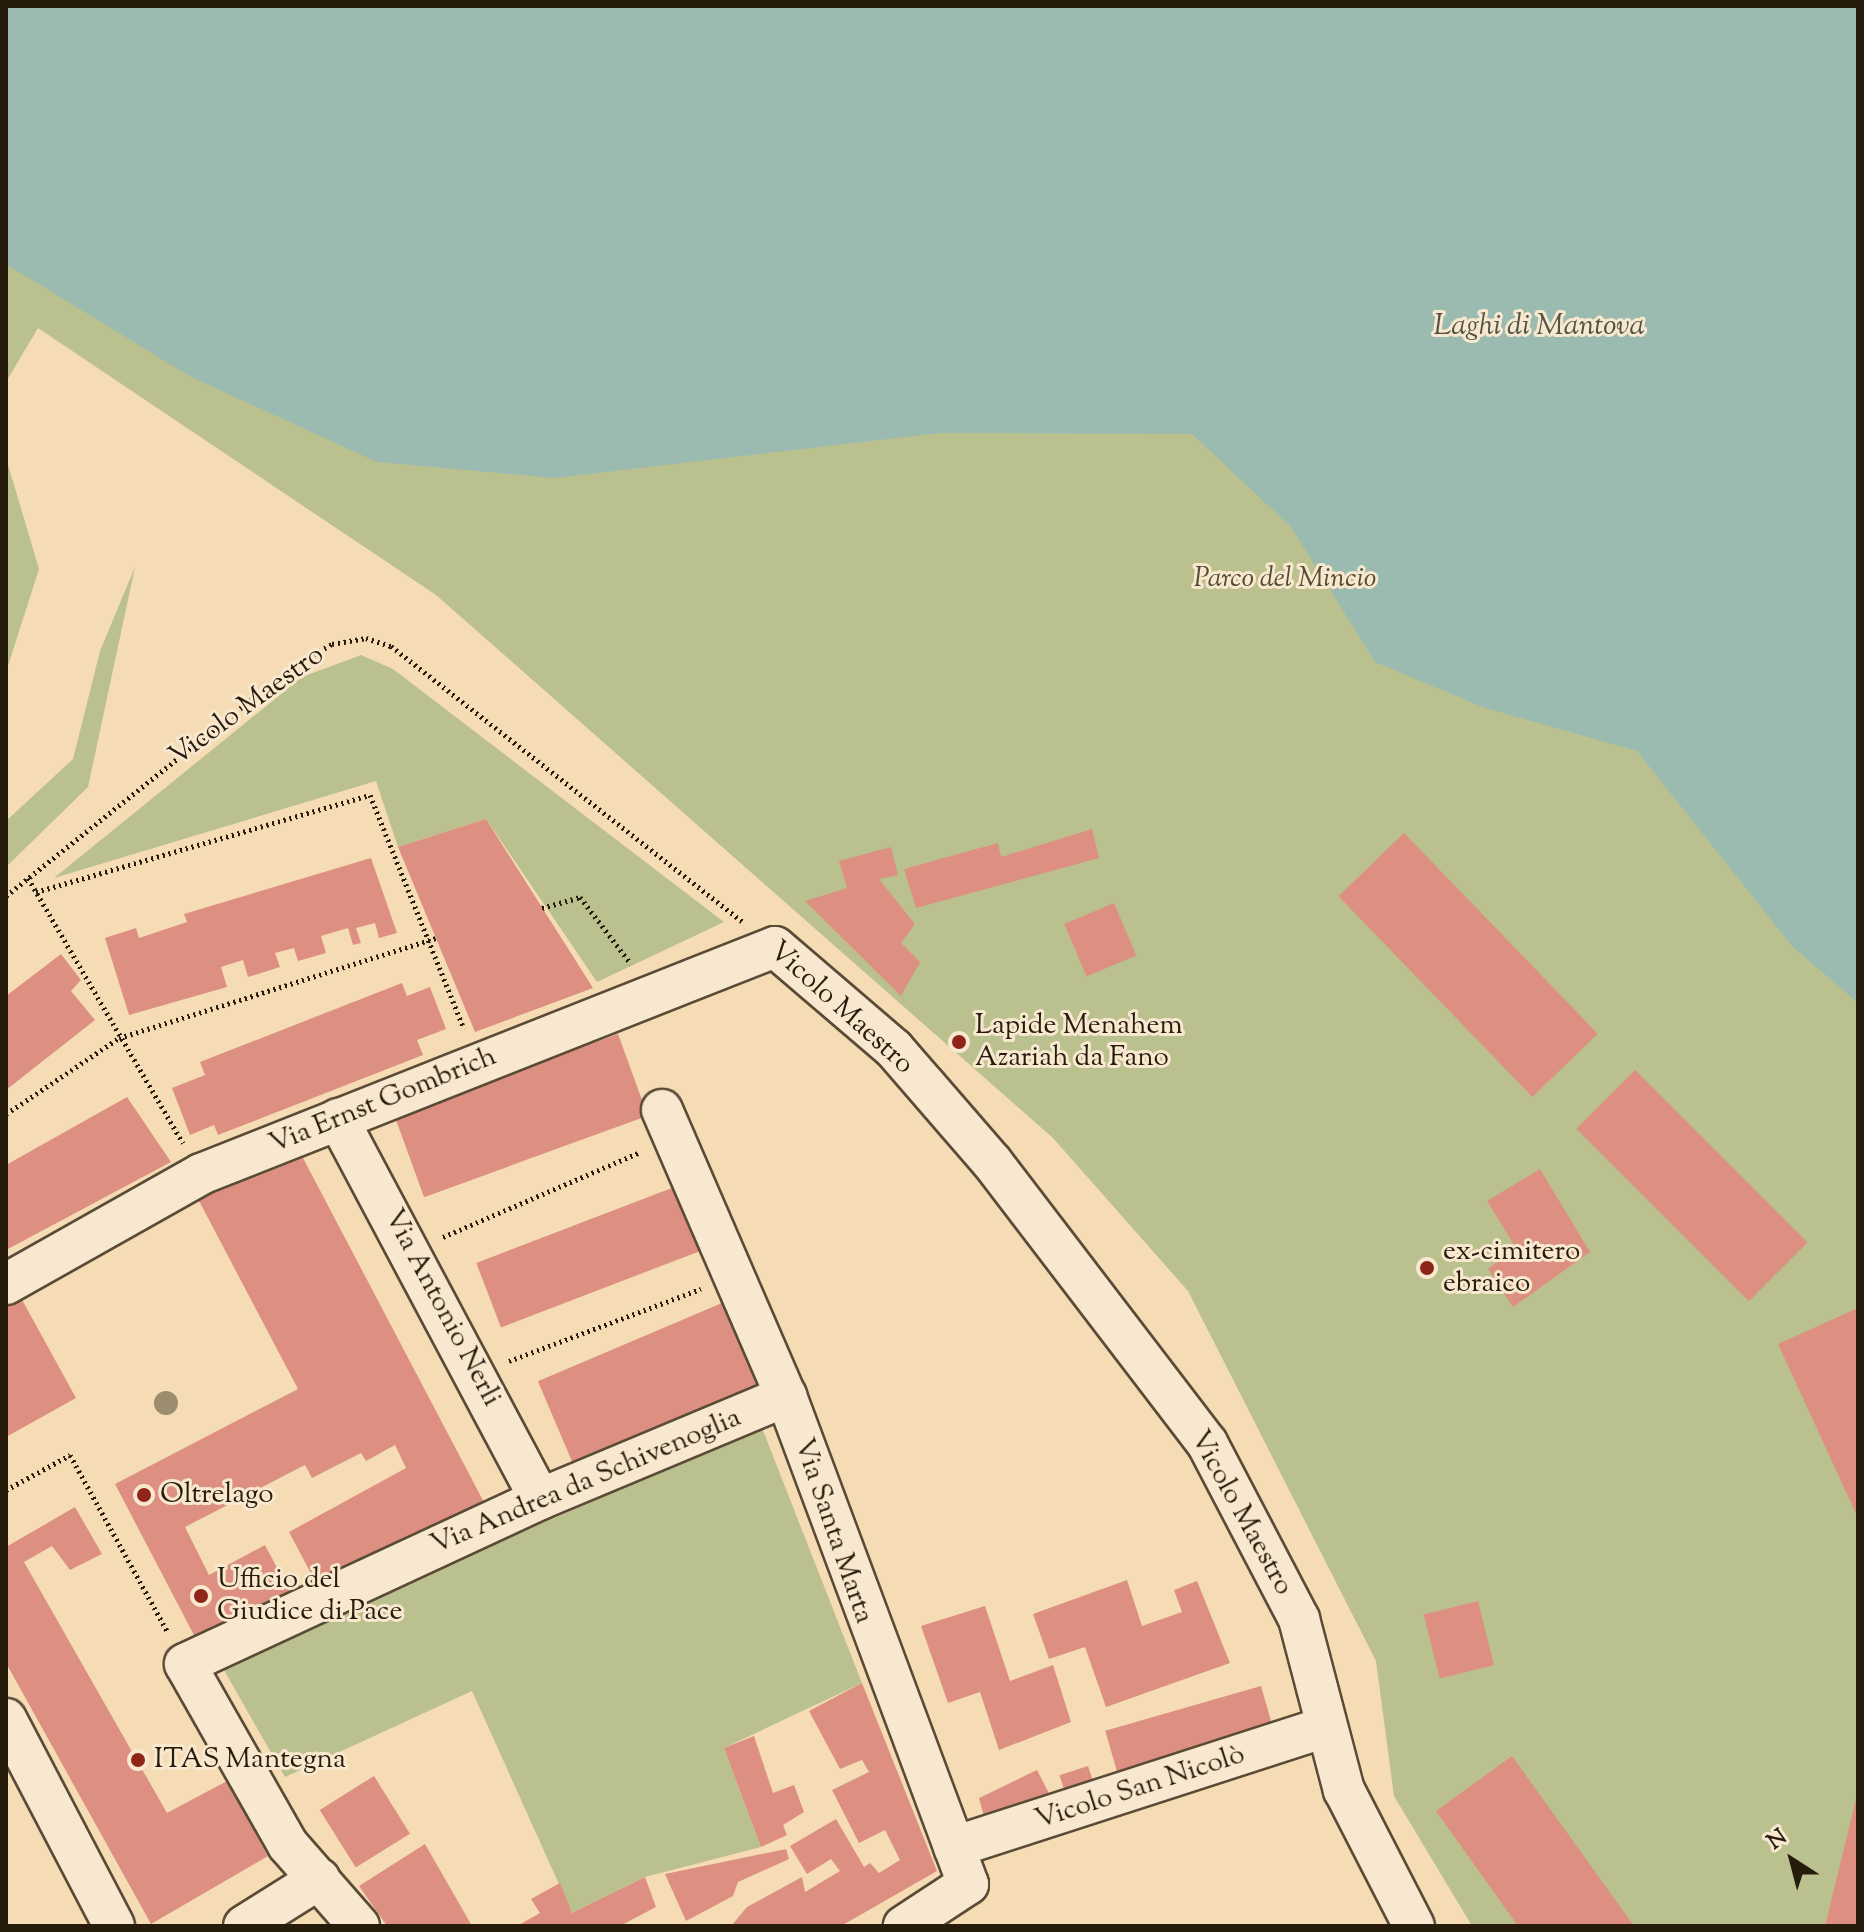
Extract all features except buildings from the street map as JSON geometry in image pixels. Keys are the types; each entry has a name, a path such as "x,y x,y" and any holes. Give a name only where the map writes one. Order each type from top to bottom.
{"street":[{"name":"Via Ernst Gombrich","path":"6,1284 201,1174 477,1062 775,947"},
{"name":"Vicolo Maestro","path":"775,947 894,1049 992,1162 1207,1443 1299,1619 1344,1790 1414,1926"},
{"name":"Via Antonio Nerli","path":"338,1119 413,1250 540,1499"},
{"name":"Via Santa Marta","path":"652,1139 710,1285 786,1396 968,1884 904,1926"},
{"name":"Via Andrea da Schivenoglia","path":"180,1656 786,1396"},
{"path":"180,1656 288,1845 356,1922"},
{"path":"6,1719 114,1926"},
{"name":"Vicolo San Nicolò","path":"954,1847 1325,1727"},
{"path":"244,1926 319,1879"}],"path":[{"name":"Vicolo Maestro","path":"6,896 293,666 332,644 366,638 391,646 775,947"},
{"path":"36,892 370,795 477,1062"},
{"path":"28,878 201,1174"},
{"path":"542,908 580,897 656,995"},
{"path":"6,1114 119,1038 436,938"},
{"path":"413,1250 652,1139"},
{"path":"478,1373 710,1285"},
{"path":"6,1490 70,1455 180,1656"}],"green space":[{"name":"Parco del Mincio","path":"6,6 1858,6 1858,1926 1472,1926 1394,1796 1376,1661 1188,1291 1053,1138 436,595 38,328 6,382"},
{"path":"6,458 39,569 6,672"},
{"path":"135,567 88,787 6,867 6,821 73,759 100,651"},
{"path":"361,655 393,669 724,922 597,982 486,819 398,847 376,781 54,878 302,677"},
{"path":"762,1428 862,1683 724,1748 761,1847 645,1877 572,1913 472,1691 285,1777 220,1663"}],"water":[{"name":"Laghi di Mantova","path":"6,6 1858,6 1858,1003 1792,946 1637,751 1485,708 1375,662 1291,527 1192,434 939,433 555,478 377,462 191,377 6,264"}],"place":[{"name":"Lapide Menahem Azariah da Fano","path":"959,1042"},
{"name":"ex-cimitero ebraico","path":"1427,1268"},
{"name":"Oltrelago","path":"144,1495"},
{"name":"Ufficio del Giudice di Pace","path":"201,1596"},
{"name":"ITAS Mantegna","path":"138,1760"}]}
